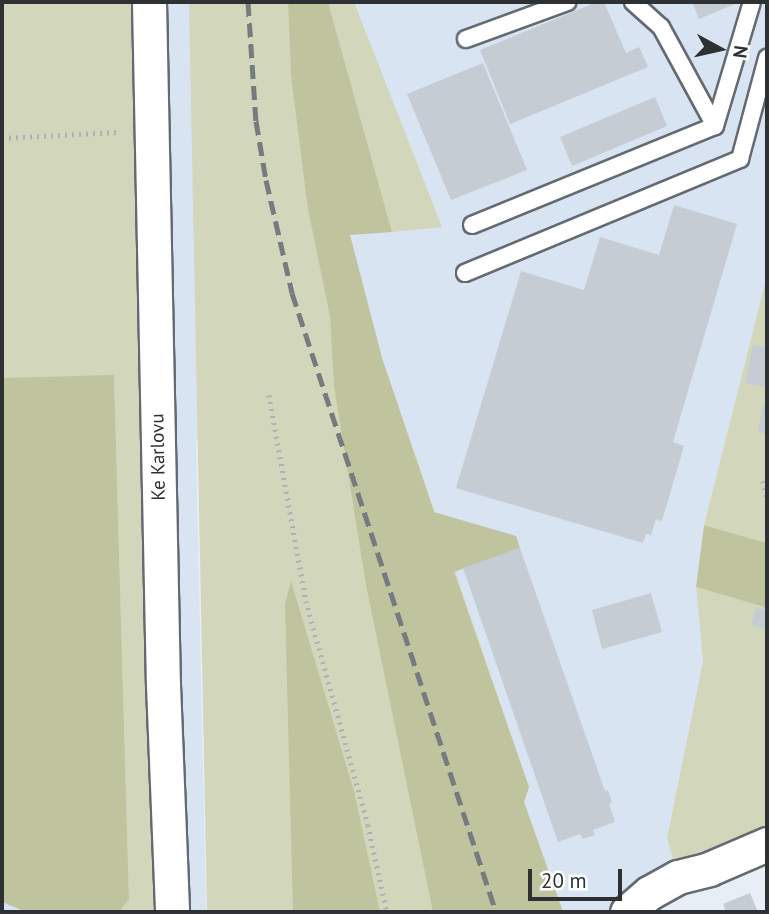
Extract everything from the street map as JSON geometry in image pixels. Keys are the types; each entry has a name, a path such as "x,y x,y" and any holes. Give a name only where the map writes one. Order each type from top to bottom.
{"street":[{"name":"Ke Karlovu","path":"149,2 163,685 172,912"},
{"path":"627,912 642,898 678,877 709,869 767,844"}],"lane":[{"path":"466,39 568,2"},
{"path":"633,2 661,27 715,126"},
{"path":"715,126 752,2"},
{"path":"465,273 740,159 767,58"},
{"path":"472,225 715,126"}],"path":[{"path":"2,138 152,130"},
{"path":"269,396 278,461 306,601 368,825 387,912"},
{"path":"763,481 767,498"}],"shaded area":[{"path":"2,2 767,2 767,275 704,525 696,587 703,661 667,838 678,877 627,912 563,912 523,802 529,787 397,403 196,441 206,912 2,912"}],"green space":[{"path":"2,2 136,2 158,912 119,912 129,898 114,376 2,378"},
{"path":"189,2 288,2 291,76 314,237 350,235 382,358 529,787 524,802 563,912 207,912"},
{"path":"288,2 328,2 392,232 350,235 382,358 434,512 516,536 520,548 454,572 529,787 524,802 563,912 433,912 366,585 334,386 330,316 308,209 291,76"},
{"path":"328,2 354,2 442,227 392,232"},
{"path":"767,275 767,543 704,525"},
{"path":"114,375 129,899 119,912 26,912 2,902 2,378"},
{"path":"704,525 767,543 767,608 696,587"},
{"path":"291,581 354,791 380,912 293,912 285,604"},
{"path":"696,587 767,608 767,844 678,877 667,838 703,661"}],"building":[{"path":"597,2 604,2 626,53 639,47 648,67 510,124 480,50"},
{"path":"692,2 735,2 735,4 699,19"},
{"path":"483,63 527,170 451,200 407,94"},
{"path":"655,97 667,126 572,166 560,137"},
{"path":"674,205 737,224 673,442 684,446 662,521 656,519 651,535 646,534 643,543 456,488 521,271 584,290 600,237 659,255"},
{"path":"753,345 767,348 767,387 745,383"},
{"path":"763,405 767,406 767,434 758,432"},
{"path":"520,548 605,791 608,790 612,802 609,804 615,822 593,830 595,835 583,839 580,834 558,842 463,568"},
{"path":"651,593 662,632 602,649 592,610"},
{"path":"756,607 767,611 767,630 751,625"},
{"path":"750,893 758,912 726,912 723,904"}],"railway":[{"path":"248,2 256,121 266,180 292,293 496,912"}]}
